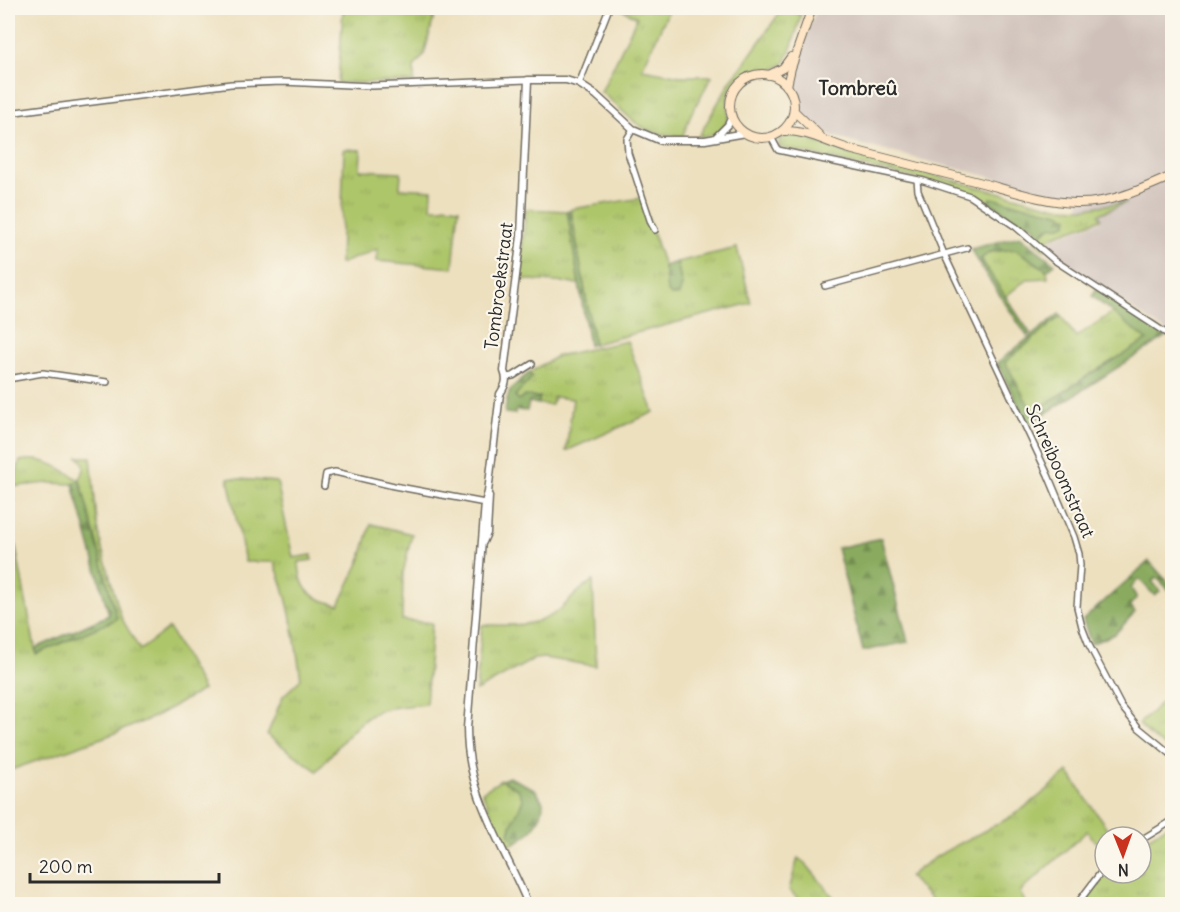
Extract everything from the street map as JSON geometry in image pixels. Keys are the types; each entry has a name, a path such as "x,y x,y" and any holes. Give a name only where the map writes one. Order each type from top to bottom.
{"main road":[{"path":"788,86 797,48 812,8"},
{"path":"769,75 783,68 797,48"},
{"path":"753,75 769,75 788,86 793,97 794,111 783,130 771,137 759,138 745,133 737,125 732,116 730,102 739,84 753,75"},
{"path":"794,111 821,138"},
{"path":"783,130 798,131 845,148 1047,200 1076,203 1099,201 1129,195 1173,176"}],"street":[{"path":"579,84 609,8"},
{"name":"Tombroekstraat","path":"528,80 521,236 504,371 505,386 500,394 485,503 467,709 468,753 478,799 528,904"},
{"path":"8,113 260,82 372,86 566,80 579,84 596,94 633,129 659,140 713,139 745,133"},
{"path":"713,139 723,131 732,116"},
{"path":"633,129 627,139 628,153 651,223 656,230"},
{"path":"771,137 776,148 784,152 917,180 957,191 978,200 1016,226 1054,260 1173,337"},
{"name":"Schreiboomstraat","path":"917,180 918,191 944,254 1048,475 1074,537 1080,565 1077,608 1089,645 1121,705 1139,728 1173,755"},
{"path":"825,286 968,248"},
{"path":"506,377 513,376 532,364"},
{"path":"8,379 43,373 107,381"},
{"path":"324,486 326,474 335,472 485,503"},
{"name":"Tombroekstraat","path":"482,546 487,533 488,492"},
{"path":"1153,833 1173,821"},
{"path":"1077,904 1093,883"}],"shaded area":[{"path":"817,8 1172,8 1172,335 1051,255 1047,250 1052,239 1101,221 1099,215 1081,216 1079,199 851,142 819,131 803,118 792,75"}],"green space":[{"path":"619,8 670,8 642,69 680,76 712,76 691,114 683,136 667,135 644,128 601,92 637,17"},
{"path":"783,8 794,8 796,13 801,15 784,63 773,69 740,77 729,92 727,123 713,134 699,136 731,80"},
{"path":"436,9 424,55 414,67 414,82 338,83 343,10"},
{"path":"793,134 849,154 1057,207 1085,208 1127,202 1099,214 1101,219 1054,236 1049,239 1045,250 1034,241 1036,233 1040,235 1052,226 1061,226 1059,213 999,201 990,202 1013,218 1031,224 1021,225 976,196 958,188 779,147 779,139"},
{"path":"344,149 361,150 360,170 401,172 400,188 432,190 431,208 443,208 444,206 459,208 453,268 377,261 378,249 340,264"},
{"path":"641,198 664,266 667,290 682,286 677,262 737,248 751,303 594,344 571,209"},
{"path":"991,198 1059,213 1068,217 1067,223 1052,226 1039,235 1034,226 1013,218 989,201"},
{"path":"526,209 567,211 579,284 519,279"},
{"path":"567,211 571,211 594,344 589,345"},
{"path":"1020,236 1055,264 1047,270 1015,249 990,252 982,258 983,263 1030,333 1027,336 971,249"},
{"path":"1015,249 1047,270 1048,278 1027,279 1005,297 982,258 990,252"},
{"path":"677,262 682,286 679,295 671,295 667,290 664,266"},
{"path":"1096,289 1167,336 1028,425 997,363 1059,314 1061,316 1005,362 1033,413 1089,375 1147,340 1092,296"},
{"path":"1113,312 1148,340 1089,375 1032,413 1005,362 1061,316 1076,337"},
{"path":"627,341 654,412 566,451 573,399 554,397 552,405 538,404 540,398 519,400 515,396 532,377 529,373 557,356"},
{"path":"529,373 532,377 515,396 519,400 525,396 540,397 538,404 529,402 527,411 516,410 515,414 505,413 511,389"},
{"path":"78,457 91,457 102,549 121,617 140,650 169,628 203,690 156,716 113,734 8,771 8,507 36,653 117,618 80,481 73,484 48,483 8,487 8,478 16,476 20,461 28,460 51,464 79,480 84,468"},
{"path":"228,478 277,482 293,558 312,555 312,560 299,562 305,587 314,596 329,603 339,605 360,561 371,524 412,534 403,573 402,620 432,623 426,704 378,711 361,722 317,771 267,735 283,696 301,679 299,664 288,605 274,562 245,562"},
{"path":"80,480 117,619 36,654 36,648 109,615 73,484"},
{"path":"881,538 908,642 863,651 837,548"},
{"path":"1149,561 1172,587 1169,590 1157,578 1152,581 1160,591 1154,595 1139,579 1131,588 1137,598 1130,605 1135,612 1115,634 1091,644 1083,620"},
{"path":"593,581 596,666 544,658 534,659 476,691 482,625 512,625 540,620 558,611 582,588"},
{"path":"1172,692 1172,745 1169,749 1150,736 1139,724"},
{"path":"1068,772 1105,825 1093,825 1093,839 1087,831 1020,892 1026,904 936,904 909,877 943,853 1005,820 1038,798"},
{"path":"509,777 535,789 543,802 536,825 516,842 509,835 523,800 518,789 501,780"},
{"path":"501,780 518,789 523,800 509,835 516,842 508,846 482,792"},
{"path":"1172,823 1172,904 1081,904 1095,885 1153,885 1153,835"},
{"path":"798,858 806,864 839,904 804,904 789,890"}],"district":[{"name":"Tombreû","path":"858,88"}]}
